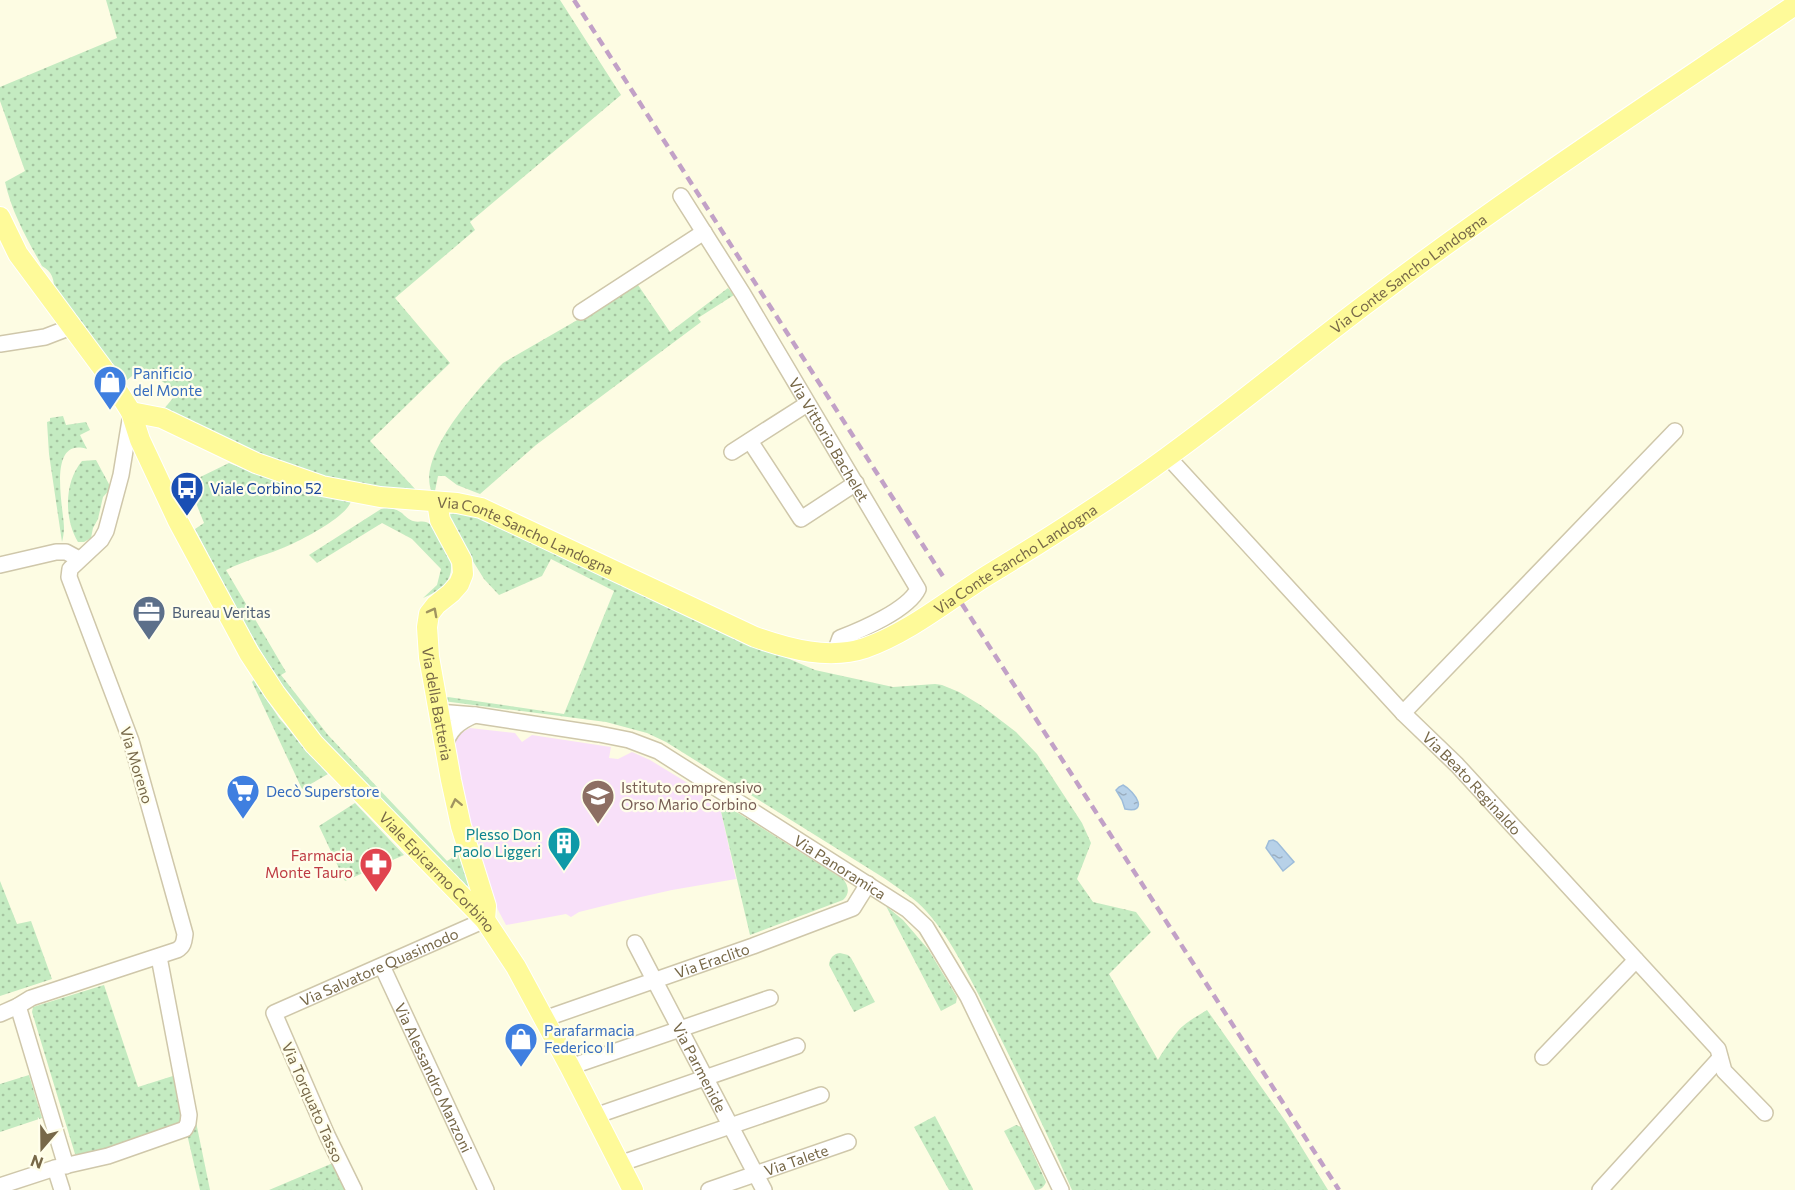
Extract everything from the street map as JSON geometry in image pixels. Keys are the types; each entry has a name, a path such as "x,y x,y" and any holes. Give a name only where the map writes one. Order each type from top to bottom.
{"main road":[{"name":"Via Conte Sancho Landogna","path":"131,411 162,418 256,463 322,486 380,497 457,503 481,508 755,637 790,649 835,652 861,649 899,634 1078,520 1168,457 1374,298 1471,227 1795,5"},
{"name":"Viale Epicarmo Corbino","path":"0,218 18,254 107,374 131,411 133,443 249,653 275,693 314,744 485,920 516,967 633,1190"},
{"name":"Via della Batteria","path":"437,502 440,520 462,561 463,574 459,584 436,604 429,614 427,627 429,657 444,748 461,825 486,906 485,920"}],"street":[{"name":"Via Vittorio Bachelet","path":"681,196 743,294 918,589 914,597 872,625 840,638 835,652"},
{"path":"581,312 704,232"},
{"path":"0,233 18,254"},
{"path":"0,344 45,337 71,327"},
{"path":"732,452 807,404"},
{"path":"1403,713 1675,431"},
{"path":"750,441 801,519 856,483"},
{"path":"0,565 56,552 66,552 79,559 96,545 106,531 121,475 133,443"},
{"name":"Via Beato Reginaldo","path":"1168,457 1403,713 1457,765 1718,1049 1724,1071 1765,1113"},
{"name":"Via Moreno","path":"0,1014 31,998 159,957 181,948 184,942 185,934 131,741 69,577 70,568 79,559"},
{"name":"Via Panoramica","path":"438,712 475,715 609,736 629,740 658,751 908,910 926,927 968,997 1061,1190"},
{"path":"444,748 447,737 454,726 475,715"},
{"name":"Via Eraclito","path":"544,1019 753,946 853,908 868,884"},
{"name":"Via Salvatore Quasimodo","path":"274,1013 485,920"},
{"name":"Via Parmenide","path":"635,943 765,1190"},
{"path":"0,1185 60,1167 108,1156 185,1129 189,1116 159,957"},
{"path":"1543,1057 1636,960"},
{"name":"Via Alessandro Manzoni","path":"382,966 486,1190"},
{"path":"570,1067 770,998"},
{"path":"18,1006 60,1167 62,1190"},
{"name":"Via Torquato Tasso","path":"274,1013 327,1135 354,1190"},
{"path":"595,1116 797,1046"},
{"path":"1600,1190 1720,1058"},
{"path":"619,1164 821,1095"},
{"name":"Via Talete","path":"709,1190 848,1142"}],"shaded area":[{"name":"Istituto comprensivo Orso Mario Corbino","path":"470,728 515,733 522,742 532,735 611,747 609,758 618,759 632,752 650,760 714,799 720,807 736,879 623,901 579,912 571,917 566,914 506,925 498,910 476,842 460,779 455,742 459,734"}],"green space":[{"path":"106,0 560,0 621,95 470,222 475,230 395,298 450,363 370,441 417,491 361,486 295,470 163,410 178,392 142,368 127,380 54,289 52,276 42,266 16,215 5,182 25,171 0,101 0,87 117,38"},
{"path":"638,285 670,332 728,288 734,295 698,318 701,322 536,445 480,494 457,485 445,476 438,476 435,491 431,490 429,475 433,458 442,440 466,404 503,363"},
{"path":"63,416 66,425 86,422 90,430 80,435 87,449 74,448 66,453 62,464 60,492 64,528 62,542 49,454 47,422 50,418"},
{"path":"96,460 110,486 113,486 103,497 91,538 78,542 73,533 68,512 69,490 82,461"},
{"path":"229,463 309,493 351,501 342,513 326,526 284,548 226,570 286,672 281,675 328,735 447,861 458,854 474,899 367,787 306,718 274,673 246,626 195,529 204,523 188,483"},
{"path":"389,507 416,522 429,523 447,550 451,567 447,582 423,598 437,585 441,569 412,539 382,523 317,563 309,555 381,509"},
{"path":"463,512 481,517 724,631 815,670 893,687 942,685 982,706 1016,732 1037,754 1082,823 1091,843 1077,879 1093,902 1136,912 1151,932 1109,974 1158,1060 1180,1028 1207,1010 1286,1122 1328,1190 1072,1190 1023,1084 963,964 937,924 912,898 884,878 666,742 647,733 606,722 443,701 441,696 564,714 614,591 551,559 542,576 499,595 484,579 450,524 448,519 450,514"},
{"path":"254,680 279,718 328,774 302,789 252,682"},
{"path":"355,803 404,855 345,881 319,826"},
{"path":"727,806 843,879 848,890 845,898 750,935 720,807"},
{"path":"0,881 17,924 31,921 52,979 0,996"},
{"path":"886,906 903,920 928,949 957,997 956,1003 941,1011"},
{"path":"840,953 851,958 875,1002 854,1012 829,965 832,957"},
{"path":"104,985 138,1087 176,1075 185,1116 182,1124 81,1157 75,1154 32,1012 33,1007"},
{"path":"29,1075 42,1118 0,1132 0,1084"},
{"path":"935,1116 973,1190 949,1190 914,1127"},
{"path":"196,1122 210,1190 200,1190 187,1134"},
{"path":"1016,1125 1021,1127 1046,1182 1039,1189 1035,1190 1004,1131"},
{"path":"333,1163 346,1190 269,1190"}],"water":[{"path":"1123,785 1136,797 1137,808 1125,809 1116,790"},
{"path":"1273,840 1294,862 1283,871 1266,848 1269,841"}],"railway":[{"path":"574,0 944,578"},
{"path":"962,604 1339,1190"}],"place":[{"name":"Panificio del Monte","path":"110,411"},
{"name":"Viale Corbino 52","path":"187,517"},
{"name":"Bureau Veritas","path":"149,641"},
{"name":"Decò Superstore","path":"243,820"},
{"name":"Istituto comprensivo Orso Mario Corbino","path":"598,825"},
{"name":"Plesso Don Paolo Liggeri","path":"564,872"},
{"name":"Farmacia Monte Tauro","path":"376,893"},
{"name":"Parafarmacia Federico II","path":"521,1068"}]}
